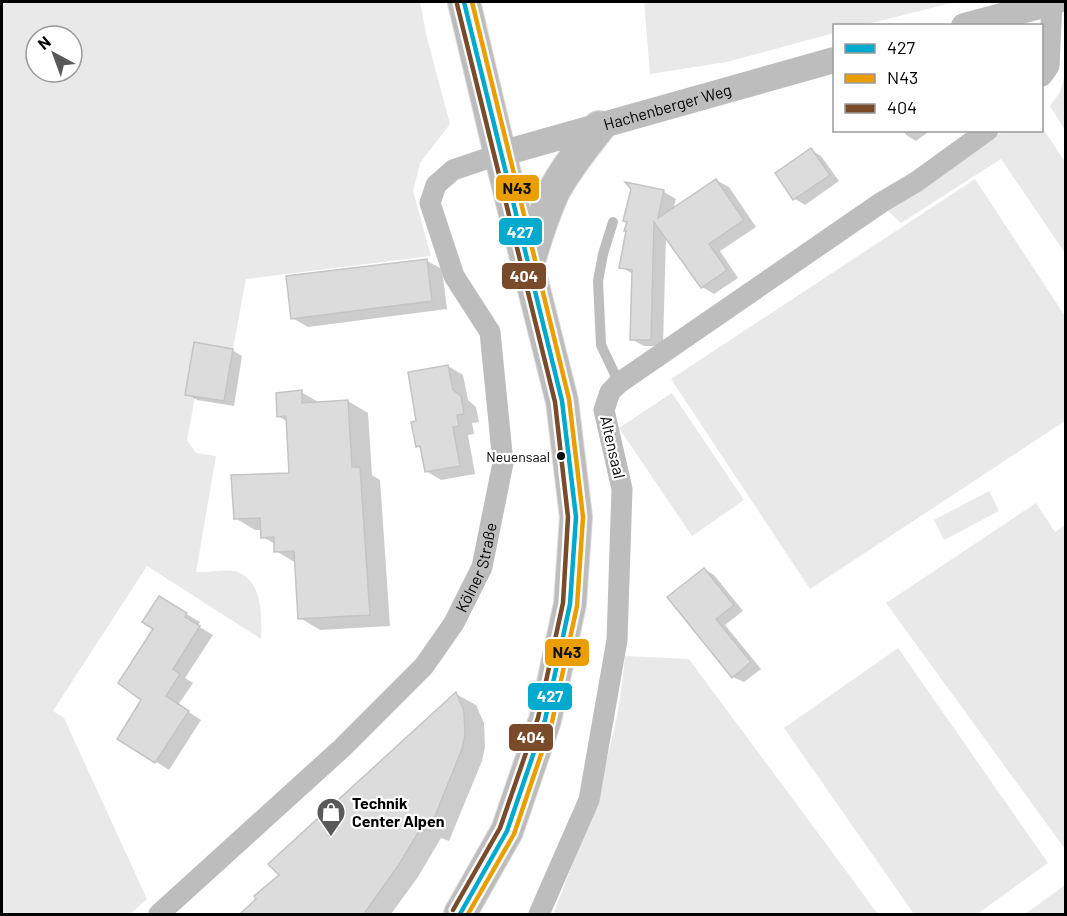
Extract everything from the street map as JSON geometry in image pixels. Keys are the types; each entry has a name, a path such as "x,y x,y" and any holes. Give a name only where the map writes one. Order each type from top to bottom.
{"main road":[{"path":"460,915 507,831 545,720 570,604 576,517 562,401 464,2"},
{"path":"528,266 537,232 554,191 599,127"}],"street":[{"path":"971,24 1053,2 1049,66 1043,74"},
{"name":"Hachenberger Weg","path":"500,154 833,60"},
{"name":"Altensaal","path":"539,915 589,800 617,640 622,489 603,410 610,392 619,382 882,202 916,182 985,132"},
{"name":"Kölner Straße","path":"159,915 342,748 424,666 454,623 482,567 502,463 490,332 454,276 430,203 436,185 453,170 500,154"}],"lane":[{"path":"613,222 603,254 599,292 601,345 619,382"}],"shaded area":[{"path":"2,2 420,2 450,124 420,163 413,191 431,256 246,279 233,349 195,343 185,395 195,397 187,440 196,453 216,456 196,572 234,571 251,581 261,609 261,639 147,566 53,711 64,718 147,899 130,914 2,914"},
{"path":"644,2 955,2 868,24 833,24 833,33 727,62 650,74"},
{"path":"1065,75 1065,130 1050,106 1060,92"},
{"path":"1043,129 1065,162 1065,253 1001,159 901,223 886,209 1002,132 1043,132"},
{"path":"975,179 1065,316 1065,421 810,589 671,379"},
{"path":"672,393 744,500 692,536 619,428"},
{"path":"989,491 999,511 944,540 934,520"},
{"path":"1036,503 1055,532 1065,525 1065,849 886,603"},
{"path":"898,648 1048,863 977,914 914,914 784,728"},
{"path":"625,656 689,659 878,914 553,914 581,841 605,766 622,686"},
{"path":"1065,885 1065,914 1025,914"}],"building":[{"path":"811,148 830,175 793,200 775,173"},
{"path":"716,179 744,220 709,244 727,270 701,288 654,222 651,340 630,340 632,270 619,268 627,222 623,221 631,189 625,182 664,190 658,218"},
{"path":"427,259 432,301 291,319 286,276"},
{"path":"194,342 233,349 224,401 185,395"},
{"path":"448,365 453,390 461,396 464,414 457,415 459,426 453,427 460,466 425,472 420,446 416,447 411,422 416,421 408,372"},
{"path":"302,390 302,403 348,400 352,467 360,467 370,615 298,619 294,551 274,552 274,537 261,538 260,518 234,519 231,475 289,473 286,416 277,417 276,393"},
{"path":"704,568 734,605 716,619 751,662 732,678 667,597"},
{"path":"159,596 187,613 185,617 200,626 173,669 180,674 166,696 189,711 155,763 117,739 141,700 118,683 153,629 142,622"},
{"path":"456,692 464,711 465,735 462,749 429,831 421,828 398,866 363,915 239,915 256,899 254,896 279,875 268,864"}],"transit line":[{"name":"427","path":"460,914 507,831 545,720 570,604 576,517 562,401 464,2"},
{"name":"N43","path":"468,914 514,834 552,722 577,606 583,517 569,399 472,2"},
{"name":"404","path":"453,910 500,828 538,718 563,603 568,517 555,402 457,4"}],"place":[{"name":"Neuensaal","path":"561,456"},
{"name":"Technik Center Alpen","path":"331,838"}]}
